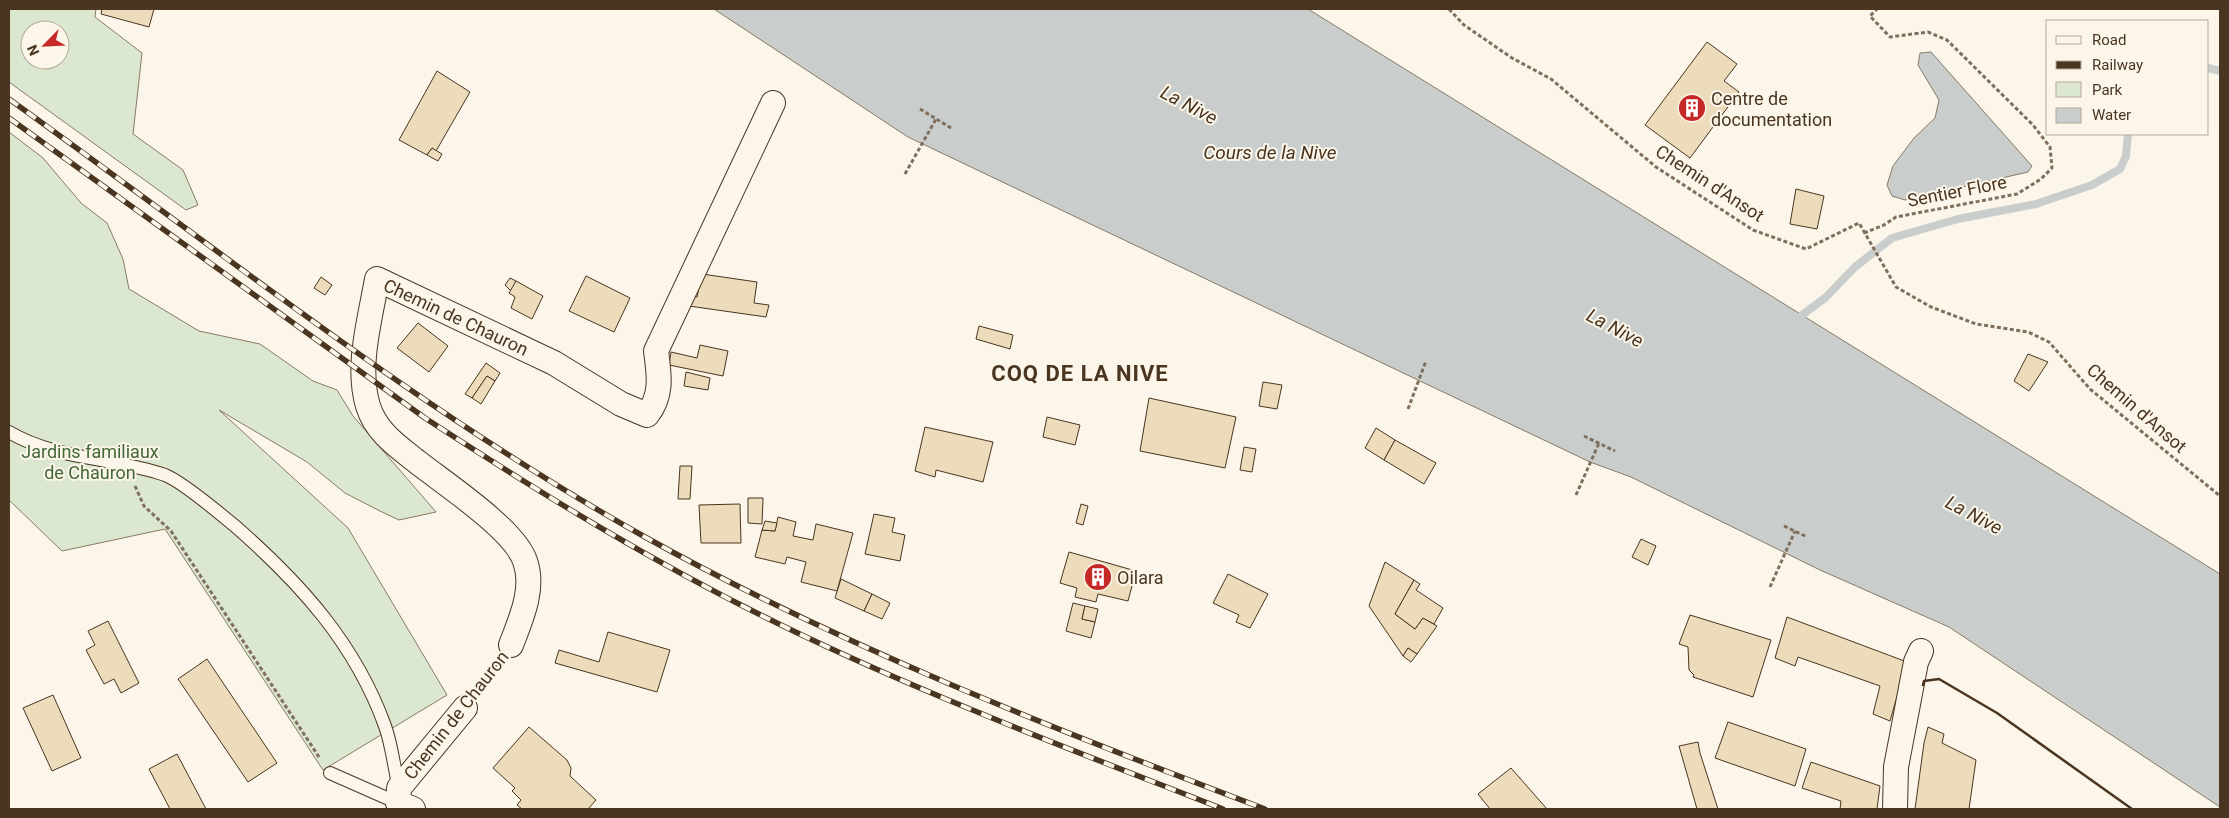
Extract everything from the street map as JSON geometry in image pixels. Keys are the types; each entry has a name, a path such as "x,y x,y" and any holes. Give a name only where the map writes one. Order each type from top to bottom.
{"street":[{"name":"Chemin de Chauron","path":"511,645 523,614 529,586 525,560 514,543 495,524 390,440 374,420 368,408 364,391 364,358 377,279 554,363 621,404 647,415 654,406 660,386 656,351 773,103"},
{"path":"1895,809 1896,767 1916,662 1921,651"},
{"name":"Chemin de Chauron","path":"403,800 465,708"}],"lane":[{"path":"9,432 63,453 166,476 214,508 272,558 314,603 340,635 365,681 385,727 403,800"},
{"path":"330,773 403,800"}],"path":[{"name":"Chemin d'Ansot","path":"1449,9 1464,25 1512,58 1551,79 1656,167 1753,230 1806,249 1859,223 1896,287 1931,307 1976,324 2028,332 2049,342 2090,389 2220,496"},
{"name":"Sentier Flore","path":"1864,233 1884,225 1896,217 2017,194 2041,179 2052,168 2050,147 2033,125 1946,40 1928,32 1890,37 1870,16 1877,9"},
{"path":"920,109 951,128"},
{"path":"905,174 936,119"},
{"path":"1408,409 1426,361"},
{"path":"1584,436 1615,452"},
{"path":"1576,495 1599,443"},
{"path":"135,487 144,506 171,531 330,773"},
{"path":"1784,526 1805,536"},
{"path":"1770,587 1795,531"},
{"name":"Chemin de Chauron","path":"465,708 511,645"}],"green space":[{"path":"9,9 96,9 95,17 142,53 133,134 183,170 198,205 186,210 9,82"},
{"name":"Jardins familiaux de Chauron","path":"9,132 43,158 81,203 107,223 123,259 129,289 199,331 260,344 313,381 337,390 353,416 436,512 399,520 345,493 307,462 219,410 348,528 447,695 323,770 165,529 62,551 9,500"}],"water":[{"name":"Cours de la Nive","path":"714,9 1308,9 2220,574 2220,807 1949,627 1820,570 1631,477 1590,462 908,137"},
{"path":"1931,52 2032,166 2028,172 1905,200 1892,196 1887,185 1893,166 1914,138 1935,118 1939,100 1918,65 1920,53"}],"building":[{"path":"102,9 154,9 149,27 101,14"},
{"name":"Centre de documentation","path":"1707,42 1737,64 1724,81 1739,92 1690,158 1645,125"},
{"path":"437,71 470,92 436,151 432,148 427,155 399,140"},
{"path":"432,148 442,154 438,161 427,155"},
{"path":"1796,189 1824,196 1817,229 1790,224"},
{"path":"702,274 757,282 754,303 769,305 766,317 689,306 690,296 697,297"},
{"path":"586,276 630,298 614,332 569,311"},
{"path":"321,277 332,285 325,295 314,288"},
{"path":"510,278 516,281 511,291 505,285"},
{"path":"516,281 543,296 532,319 511,308 515,297 509,293"},
{"path":"418,323 448,346 429,372 397,348"},
{"path":"979,326 1013,335 1010,349 976,339"},
{"path":"700,345 728,351 723,376 669,365 671,352 697,358"},
{"path":"2028,354 2048,362 2029,391 2014,381"},
{"path":"486,363 500,373 495,381 487,376 472,398 465,394"},
{"path":"686,372 710,378 708,390 684,386"},
{"path":"487,376 495,381 481,404 472,398"},
{"path":"1263,382 1282,385 1277,409 1259,406"},
{"path":"1149,398 1236,417 1225,468 1140,451"},
{"path":"1047,417 1080,425 1075,445 1043,437"},
{"path":"925,427 993,442 983,482 936,470 935,477 915,471"},
{"path":"1376,428 1395,440 1384,460 1365,448"},
{"path":"1395,440 1436,463 1424,484 1384,460"},
{"path":"1244,447 1256,449 1252,472 1240,470"},
{"path":"680,466 692,466 690,499 678,499"},
{"path":"748,498 763,498 762,524 748,523"},
{"path":"740,504 741,543 701,543 699,505"},
{"path":"1081,504 1088,506 1083,525 1076,523"},
{"path":"874,514 895,518 892,532 905,535 900,561 865,554"},
{"path":"778,517 796,522 793,536 813,540 816,524 853,533 837,591 801,582 806,562 787,557 785,564 755,557 762,530 775,531"},
{"path":"765,521 777,523 775,531 762,530"},
{"path":"1641,539 1656,546 1648,565 1632,557"},
{"name":"Oilara","path":"1069,552 1136,571 1128,601 1098,594 1096,602 1075,597 1077,588 1060,583"},
{"path":"1385,562 1414,580 1395,614 1415,629 1423,618 1437,626 1417,654 1408,648 1403,656 1369,606"},
{"path":"1228,574 1268,594 1250,628 1236,622 1239,615 1213,603"},
{"path":"841,579 872,594 864,611 835,598"},
{"path":"1414,580 1420,584 1416,590 1443,608 1434,624 1423,618 1415,629 1395,614"},
{"path":"872,594 890,603 882,619 864,611"},
{"path":"1073,603 1085,606 1082,619 1095,622 1091,638 1066,631"},
{"path":"1085,606 1098,609 1095,622 1082,619"},
{"path":"1690,615 1771,640 1753,697 1693,677 1694,675 1689,670 1688,647 1679,644"},
{"path":"1787,617 1907,662 1890,721 1873,714 1880,686 1798,657 1795,666 1775,658"},
{"path":"108,621 139,683 121,693 114,679 104,684 86,650 95,645 88,631"},
{"path":"608,632 670,650 657,692 555,663 559,650 599,662"},
{"path":"1408,648 1417,654 1411,662 1403,656"},
{"path":"207,659 277,763 248,782 178,679"},
{"path":"53,695 81,758 52,771 23,708"},
{"path":"1728,722 1806,749 1795,786 1715,758"},
{"path":"529,727 567,760 571,768 570,776 596,800 588,809 522,809 517,805 521,800 512,791 515,788 493,768"},
{"path":"1928,727 1944,734 1942,743 1976,760 1969,809 1915,809"},
{"path":"1698,742 1718,809 1697,809 1679,746"},
{"path":"177,754 206,809 170,809 149,769"},
{"path":"1811,762 1880,786 1877,809 1840,809 1841,801 1802,788"},
{"path":"1511,768 1547,809 1490,809 1478,794"}],"waterway":[{"path":"2209,68 2220,71"},
{"path":"1802,315 1825,298 1855,267 1892,238 1958,219 2036,204 2092,185 2120,169 2126,156 2128,135"}],"railway":[{"path":"9,99 400,383 480,437 645,537 796,615 950,684 1028,717 1265,809"},
{"path":"9,118 425,418 555,501 644,553 735,602 835,651 945,699 1223,809"}],"wall":[{"path":"1923,685 1924,681 1939,679 1997,713 2132,809"}],"place":[{"name":"Centre de documentation","path":"1692,108"},
{"name":"Oilara","path":"1098,577"}],"district":[{"name":"COQ DE LA NIVE","path":"1080,373"}],"water label":[{"name":"La Nive","path":"1189,105"},
{"name":"La Nive","path":"1615,328"},
{"name":"La Nive","path":"1974,515"}]}
